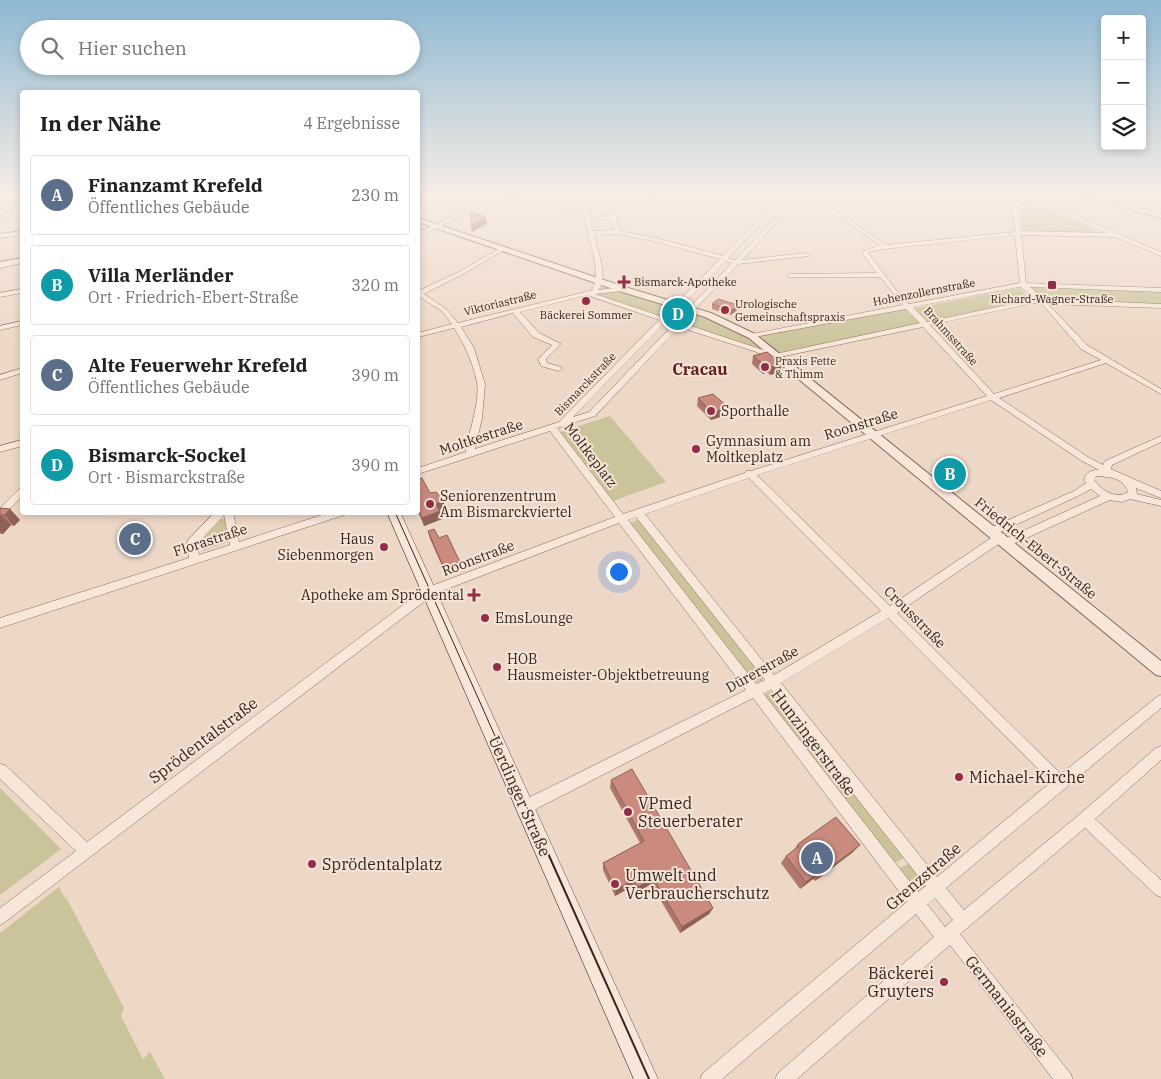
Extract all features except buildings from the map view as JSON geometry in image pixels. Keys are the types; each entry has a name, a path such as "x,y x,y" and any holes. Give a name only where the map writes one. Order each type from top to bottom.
{"main road":[{"path":"0,265 20,261"},
{"name":"Uerdinger Straße","path":"394,515 646,1079"}],"street":[{"name":"Friedrich-Ebert-Straße","path":"494,246 724,321 752,336 1161,670"},
{"path":"594,246 600,282"},
{"path":"679,246 736,262 807,255"},
{"name":"Bismarckstraße","path":"556,427 678,306 735,246"},
{"name":"Bismarckstraße","path":"602,404 751,246"},
{"path":"884,247 890,246"},
{"path":"1019,246 1023,285 1041,301 1075,340 1106,361 1161,392"},
{"path":"1142,246 1161,254"},
{"name":"Brahmsstraße","path":"884,247 866,251 866,254 900,299 926,324 992,397 1109,472 1127,481"},
{"path":"420,293 462,273 502,249"},
{"path":"580,275 591,274 598,268"},
{"path":"790,276 882,275"},
{"name":"Viktoriastraße","path":"588,293 596,288 600,282"},
{"name":"Hohenzollernstraße","path":"752,336 1023,285 1161,290"},
{"name":"Viktoriastraße","path":"420,334 588,293 622,289"},
{"path":"0,295 20,291"},
{"path":"588,293 594,297 775,356 1041,301 1161,306"},
{"path":"420,295 444,310 470,348 481,384 478,418 470,448 471,454"},
{"path":"515,311 536,335 557,344 542,359 544,364 558,369"},
{"path":"0,328 20,324"},
{"name":"Bismarckstraße","path":"626,358 642,362"},
{"name":"Roonstraße","path":"429,592 638,512 749,474 1106,361"},
{"path":"0,378 20,372"},
{"name":"Moltkeplatz","path":"602,404 586,418 556,427 622,518"},
{"name":"Moltkestraße","path":"420,470 556,427"},
{"path":"1109,472 1108,463 1161,439"},
{"path":"0,449 20,444"},
{"name":"Dürerstraße","path":"525,807 773,682 889,612 1000,537 1091,484 1090,476 1094,473 1109,472"},
{"name":"Crousstraße","path":"749,474 1060,782"},
{"path":"1127,481 1161,495"},
{"path":"1127,481 1133,493 1130,496"},
{"path":"1091,484 1100,492 1110,496 1122,498 1130,496 1152,500 1161,504"},
{"path":"0,514 20,493"},
{"name":"Dürerstraße","path":"1000,537 1110,496"},
{"name":"Hunzingerstraße","path":"638,512 963,921"},
{"path":"194,559 192,543 218,515"},
{"path":"229,515 235,546"},
{"name":"Florastraße","path":"0,623 334,515"},
{"name":"Hunzingerstraße","path":"622,518 918,904 947,936"},
{"name":"Sprödentalstraße","path":"0,917 429,592"},
{"name":"Grenzstraße","path":"709,1079 1060,782 1161,701"},
{"path":"784,1079 963,921 1085,819 1161,752"},
{"path":"0,770 86,852"},
{"path":"1085,819 1161,890"},
{"name":"Germaniastraße","path":"947,936 1064,1079"}],"shaded area":[{"path":"1029,286 1161,291 1161,305 1043,300"},
{"path":"623,287 727,319 755,335 902,306 921,324 780,352 771,356 585,296 601,288"},
{"path":"1020,288 1031,300 927,321 915,308"},
{"path":"610,416 666,482 613,501 560,432"},
{"path":"219,518 226,519 227,542 203,551 202,537"},
{"path":"640,519 763,677 762,681 754,682 630,523"},
{"path":"775,691 841,775 829,782 764,696 767,692"},
{"path":"846,780 906,857 893,864 834,787"},
{"path":"0,788 61,849 0,895"},
{"path":"911,862 927,886 919,892 897,870"},
{"path":"59,887 124,1008 121,1016 143,1059 150,1052 165,1079 0,1079 0,933"}],"tram line":[{"path":"396,515 529,812"},
{"path":"529,811 649,1079"}],"place":[{"name":"Bismarck-Apotheke","path":"624,282"},
{"name":"Richard-Wagner-Straße","path":"1052,285"},
{"name":"Bäckerei Sommer","path":"586,301"},
{"name":"Urologische Gemeinschaftspraxis","path":"725,310"},
{"name":"Bismarck-Sockel","path":"678,314"},
{"name":"Praxis Fette & Thimm","path":"765,367"},
{"name":"Sporthalle","path":"711,411"},
{"name":"Gymnasium am Moltkeplatz","path":"696,449"},
{"name":"Villa Merländer","path":"950,474"},
{"name":"Seniorenzentrum Am Bismarckviertel","path":"430,504"},
{"name":"Alte Feuerwehr Krefeld","path":"135,539"},
{"name":"Haus Siebenmorgen","path":"384,547"},
{"name":"Apotheke am Sprödental","path":"474,595"},
{"name":"EmsLounge","path":"485,618"},
{"name":"HOB Hausmeister-Objektbetreuung","path":"497,667"},
{"name":"Michael-Kirche","path":"959,777"},
{"name":"VPmed Steuerberater","path":"628,812"},
{"name":"Finanzamt Krefeld","path":"817,858"},
{"name":"Sprödentalplatz","path":"312,864"},
{"name":"Umwelt und Verbraucherschutz","path":"615,884"},
{"name":"Bäckerei Gruyters","path":"944,982"}],"district":[{"name":"Cracau","path":"700,369"}]}
